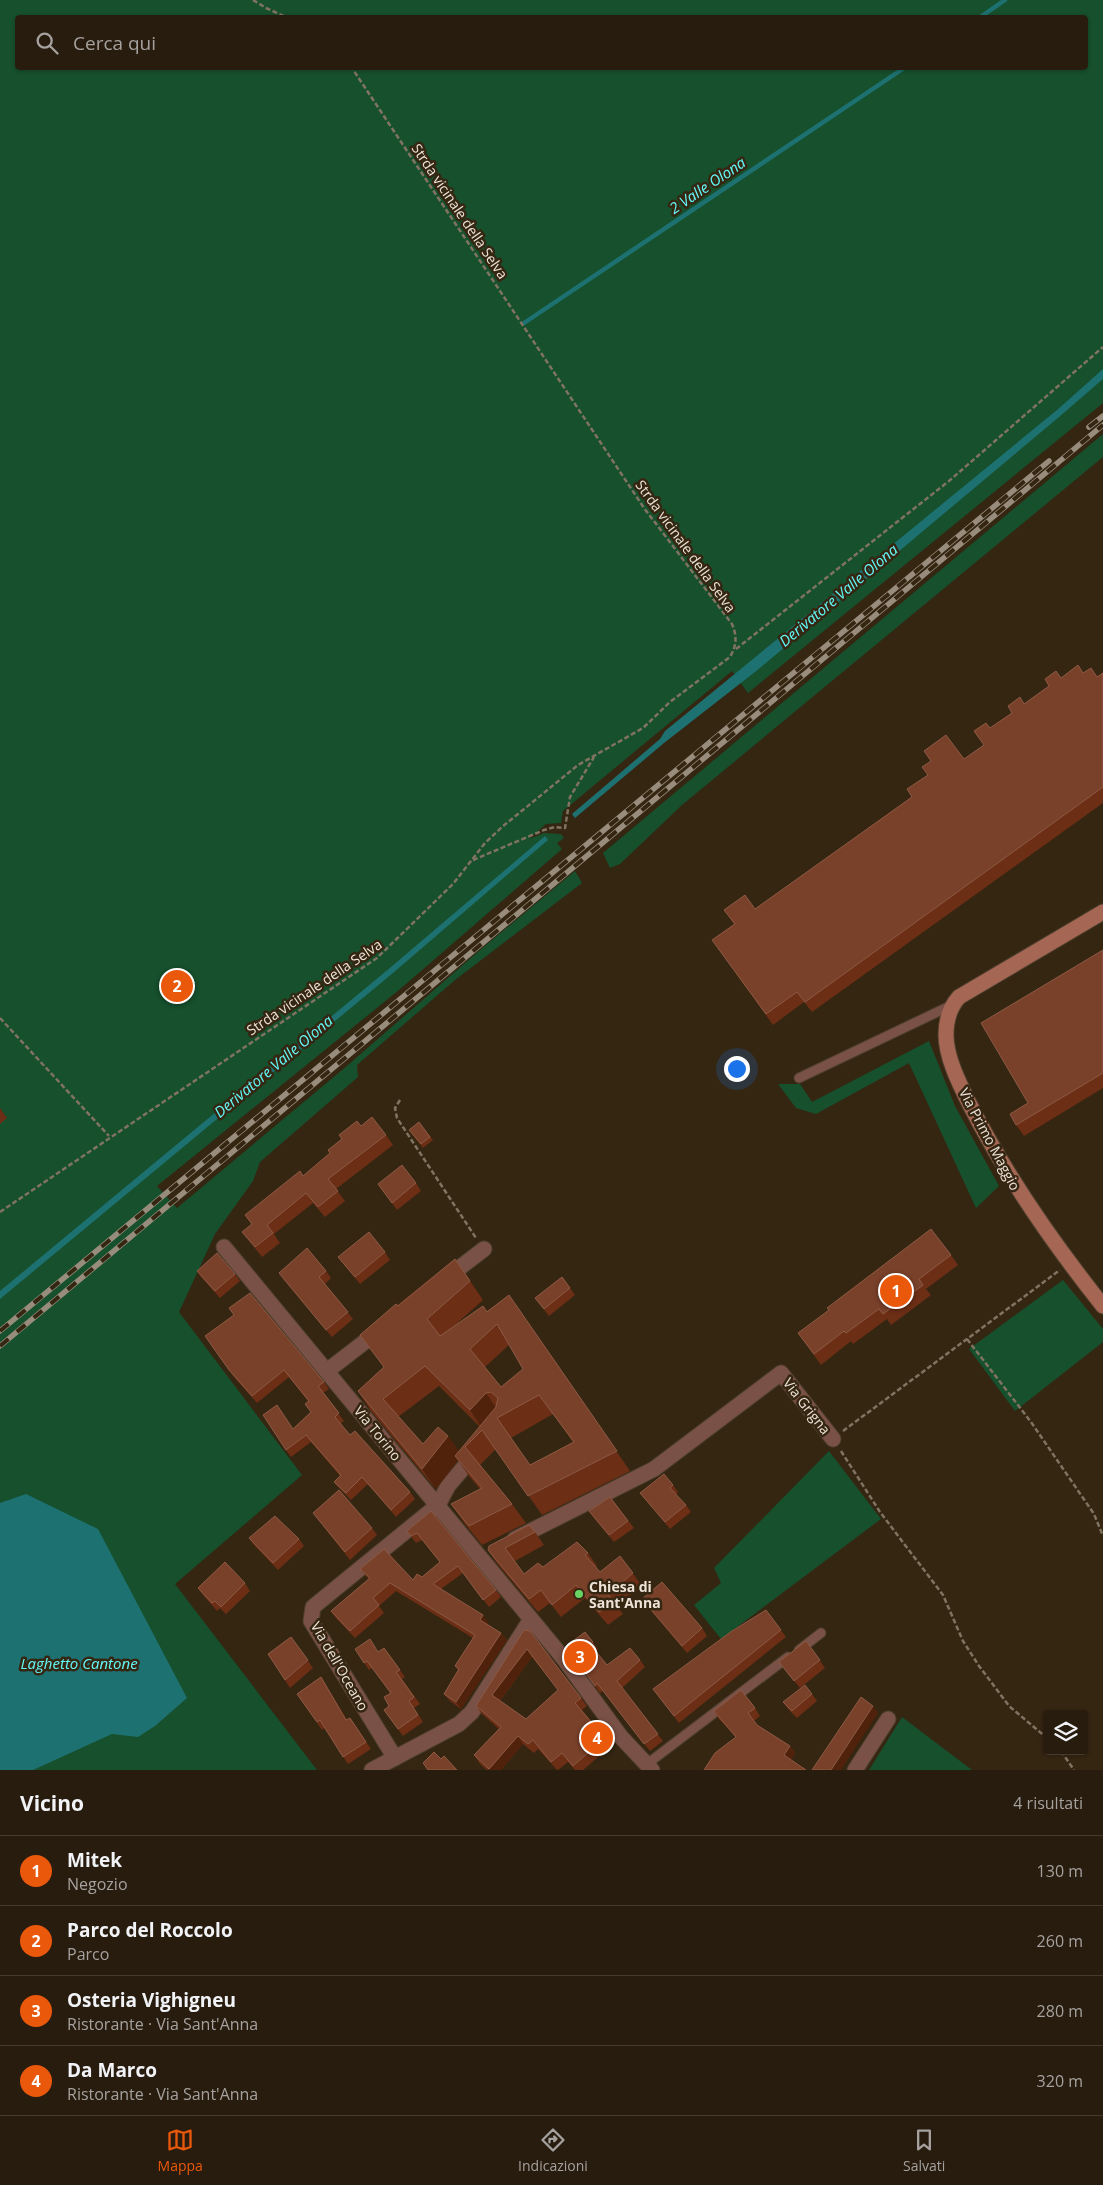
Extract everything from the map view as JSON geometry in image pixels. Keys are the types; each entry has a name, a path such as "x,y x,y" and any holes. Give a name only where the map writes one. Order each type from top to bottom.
{"street":[{"path":"952,1005 960,996 1103,912"},
{"name":"Via Primo Maggio","path":"952,1005 947,1020 946,1036 949,1052 963,1089 985,1135 1024,1200 1069,1264 1103,1306"},
{"name":"Via Torino","path":"224,1247 532,1619 621,1737 649,1767"},
{"path":"437,1286 484,1249"},
{"path":"328,1371 390,1322"},
{"name":"Via Grigna","path":"480,1557 654,1469 781,1373 832,1439"},
{"path":"438,1505 448,1486 485,1442"},
{"name":"Via dell'Oceano","path":"395,1758 311,1621 313,1607 438,1505"},
{"path":"372,1770 459,1724 472,1712 532,1619"},
{"path":"854,1770 888,1720"}],"lane":[{"path":"799,1078 952,1005"},
{"path":"649,1767 820,1633"}],"path":[{"path":"252,0 280,15"},
{"name":"Strda vicinale della Selva","path":"0,1212 377,958 453,884 485,843 502,827 578,765 643,728 670,702 730,657 735,650 736,641 732,624 644,508 353,70"},
{"path":"735,650 949,481 1103,347"},
{"path":"472,860 544,830 554,827 565,828 570,797 595,754"},
{"path":"0,1018 110,1137"},
{"path":"400,1100 395,1108 397,1118 484,1249"},
{"name":"Via Grigna","path":"832,1439 1069,1264"},
{"path":"967,1339 1030,1422 1094,1514 1103,1536"},
{"path":"832,1439 880,1512 943,1595 963,1641 979,1666 1009,1706 1043,1735"},
{"path":"1063,1755 1074,1770"}],"green space":[{"path":"0,0 1103,0 1103,403 748,693 732,671 563,811 561,823 546,824 529,839 544,833 561,834 564,838 557,843 562,849 399,990 157,1186 177,1208 575,871 582,883 455,980 357,1065 358,1077 260,1162 253,1181 215,1234 179,1312 302,1475 175,1584 317,1770 0,1770"},
{"path":"1103,434 1103,457 682,805 620,864 610,868 603,853"},
{"path":"929,1041 955,1106 999,1186 976,1208 909,1063 816,1114 796,1108 778,1084 800,1084 812,1102"},
{"path":"1063,1280 1103,1329 1103,1342 1015,1411 969,1349"},
{"path":"829,1451 881,1519 721,1639 694,1605 721,1583 714,1568"},
{"path":"902,1717 972,1770 869,1770"}],"water":[{"name":"Derivatore Valle Olona","path":"1103,369 1103,379 1059,417 755,672 664,743 575,818 572,814 660,739 665,731 1057,410"},
{"name":"Derivatore Valle Olona","path":"545,836 548,840 393,973 0,1299 0,1291 391,967"},
{"name":"Laghetto Cantone","path":"26,1494 98,1529 187,1698 155,1726 138,1737 112,1734 33,1770 0,1770 0,1503"}],"building":[{"path":"1078,665 1083,673 1091,668 1097,677 1103,673 1103,787 805,1002 797,992 766,1014 712,940 735,924 724,910 745,895 755,909 912,797 907,789 928,775 922,767 931,761 924,751 946,735 964,759 984,745 974,731 986,723 990,728 1012,713 1008,706 1020,697 1024,704 1049,686 1045,679 1056,671 1061,678"},
{"path":"1103,950 1103,1073 1016,1125 1010,1114 1028,1103 981,1023"},
{"path":"372,1117 386,1135 328,1179 338,1191 318,1207 306,1193 267,1225 273,1233 255,1247 242,1232 252,1224 245,1215 300,1171 303,1176 330,1153 328,1150 342,1139 339,1135 357,1121 361,1126"},
{"path":"419,1122 430,1137 421,1144 409,1130"},
{"path":"402,1165 416,1183 392,1203 378,1184"},
{"path":"931,1229 951,1255 919,1279 923,1285 883,1314 879,1309 846,1333 844,1331 814,1354 798,1333 829,1310 827,1308"},
{"path":"369,1232 385,1252 355,1277 338,1257"},
{"path":"307,1248 326,1271 319,1277 348,1312 326,1330 279,1273"},
{"path":"217,1253 235,1274 215,1291 197,1271"},
{"path":"455,1259 470,1281 427,1319 440,1336 483,1306 487,1312 509,1295 617,1451 528,1496 482,1430 465,1447 512,1504 469,1526 451,1504 482,1488 455,1456 496,1407 498,1398 491,1392 486,1393 470,1410 425,1366 383,1399 423,1444 438,1427 448,1436 422,1469 358,1391 384,1367 360,1335 396,1304 398,1306","holes":["497,1324 523,1369 501,1387 470,1349","539,1395 574,1442 530,1465 497,1418"]},
{"path":"562,1277 570,1288 544,1309 535,1298"},
{"path":"250,1293 324,1382 318,1386 339,1413 335,1417 350,1435 355,1431 410,1492 391,1510 362,1477 346,1493 334,1482 341,1475 306,1435 286,1450 263,1415 277,1405 293,1429 311,1412 305,1404 309,1401 284,1370 252,1396 229,1370 205,1336 234,1315 229,1308"},
{"path":"664,1474 673,1485 670,1488 686,1505 665,1522 640,1493"},
{"path":"339,1490 372,1528 345,1552 313,1513"},
{"path":"610,1497 628,1521 609,1535 589,1511"},
{"path":"431,1511 496,1590 483,1600 458,1566 433,1584 483,1615 480,1620 501,1633 456,1702 444,1694 459,1669 455,1666 475,1635 390,1583 373,1598 379,1605 350,1631 331,1611 370,1578 360,1569 384,1549 413,1580 417,1574 422,1577 440,1562 417,1533 411,1536 407,1531"},
{"path":"275,1516 299,1539 273,1563 249,1538"},
{"path":"529,1525 535,1532 505,1548 524,1574 538,1563 543,1567 577,1542 588,1553 585,1555 600,1572 620,1556 633,1573 608,1594 614,1602 599,1612 576,1585 552,1605 541,1590 529,1599 488,1550 489,1546"},
{"path":"225,1562 245,1583 221,1607 215,1601 212,1603 198,1588"},
{"path":"662,1582 702,1628 682,1646 642,1599"},
{"path":"766,1610 781,1630 674,1716 653,1689 732,1631"},
{"path":"524,1630 530,1631 581,1698 575,1703 605,1738 573,1766 562,1753 551,1762 533,1740 528,1744 518,1736 489,1769 474,1755 501,1727 476,1706","holes":["527,1649 558,1690 526,1719 492,1695"]},
{"path":"585,1632 593,1642 590,1644 607,1665 630,1648 640,1660 617,1681 658,1734 644,1744 597,1683 595,1686 566,1646"},
{"path":"291,1637 308,1660 285,1680 268,1654"},
{"path":"370,1639 378,1652 384,1648 400,1670 396,1672 414,1697 409,1701 418,1715 398,1729 384,1710 389,1706 384,1697 391,1693 367,1661 364,1663 355,1649"},
{"path":"806,1641 820,1660 794,1681 779,1662"},
{"path":"321,1677 346,1720 350,1718 366,1742 343,1757 320,1720 317,1722 297,1694"},
{"path":"805,1685 812,1694 792,1711 783,1702"},
{"path":"741,1690 755,1708 748,1713 757,1725 790,1746 784,1755 806,1770 704,1770 715,1753 736,1737 714,1711"},
{"path":"861,1697 873,1706 831,1770 812,1770"},
{"path":"434,1752 441,1759 444,1756 457,1770 428,1770 423,1763"}],"waterway":[{"name":"2 Valle Olona","path":"983,15 1005,0"},
{"name":"2 Valle Olona","path":"524,323 901,70"}],"railway":[{"path":"1089,427 1103,416"},
{"path":"0,1346 1103,425"},
{"path":"0,1331 1049,461"}],"place":[{"name":"Parco del Roccolo","path":"177,986"},
{"name":"Mitek","path":"896,1291"},
{"name":"Chiesa di Sant'Anna","path":"579,1594"},
{"name":"Osteria Vighigneu","path":"580,1657"},
{"name":"Da Marco","path":"597,1738"}]}
